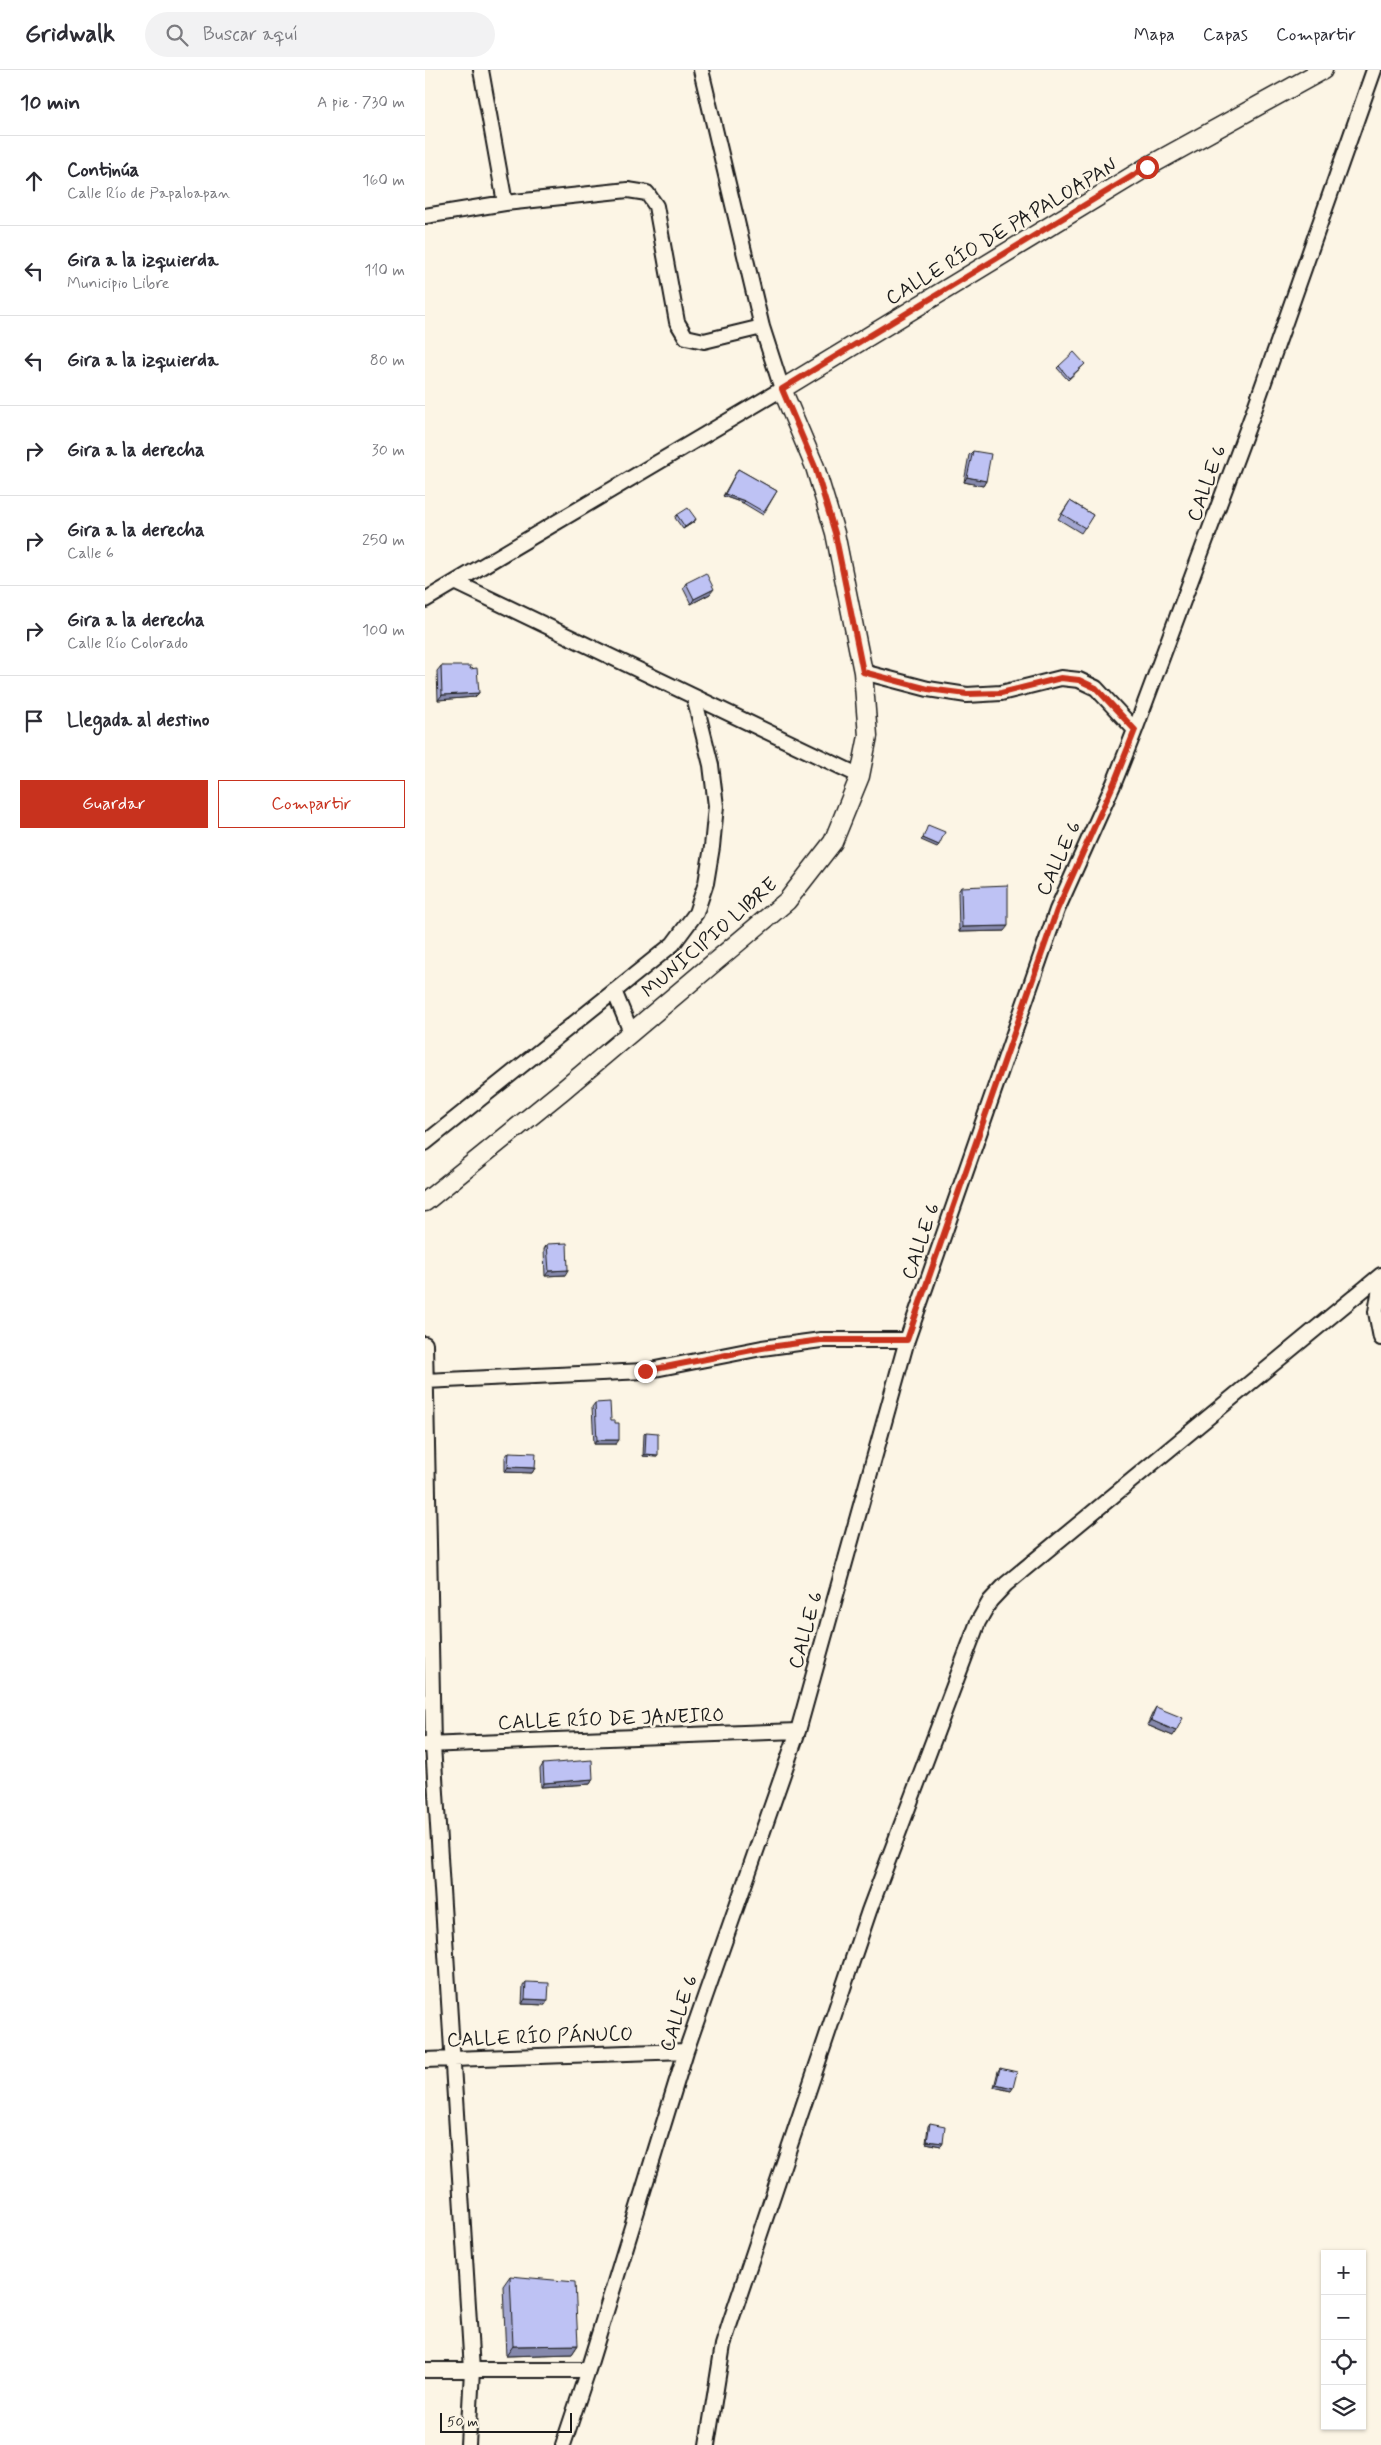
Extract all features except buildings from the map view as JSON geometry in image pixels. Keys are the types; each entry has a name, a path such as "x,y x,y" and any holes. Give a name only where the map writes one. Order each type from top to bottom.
{"street":[{"path":"481,70 505,202"},
{"path":"425,600 457,583 782,389 762,327 701,70"},
{"name":"CALLE RÍO DE PAPALOAPAN","path":"782,389 1147,167 1323,70"},
{"name":"CALLE 6","path":"563,2445 589,2370 685,2051 798,1731 907,1340 1057,910 1114,783 1135,730 1252,416 1375,70"},
{"path":"425,216 505,202 628,190 647,193 656,206 677,322 686,337 704,341 762,327"},
{"name":"MUNICIPIO LIBRE","path":"425,1202 787,901 833,842 860,776 867,736 863,672 835,533 815,467 782,389"},
{"path":"457,583 860,776"},
{"path":"863,672 928,689 967,694 1001,693 1061,678 1079,680 1096,688 1135,730"},
{"path":"425,1142 673,944 696,913 706,883 716,806 711,765 694,698"},
{"path":"614,991 631,1032"},
{"path":"707,2445 723,2345 730,2322 869,1910 978,1622 990,1600 1006,1584 1381,1275"},
{"path":"1381,1282 1376,1312 1381,1338"},
{"path":"426,1381 645,1371 762,1348 821,1340 907,1340"},
{"path":"425,1344 429,1745 453,2059 472,2370 468,2445"},
{"name":"CALLE RÍO DE JANEIRO","path":"429,1745 798,1731"},
{"name":"CALLE RÍO PÁNUCO","path":"425,2060 685,2051"},
{"path":"425,2370 589,2370"}],"route":[{"path":"645,1371 762,1348 821,1340 907,1340 1057,910 1114,783 1135,730 1096,688 1079,680 1061,678 1001,693 967,694 928,689 863,672 835,533 815,467 782,389 1147,167"}]}
